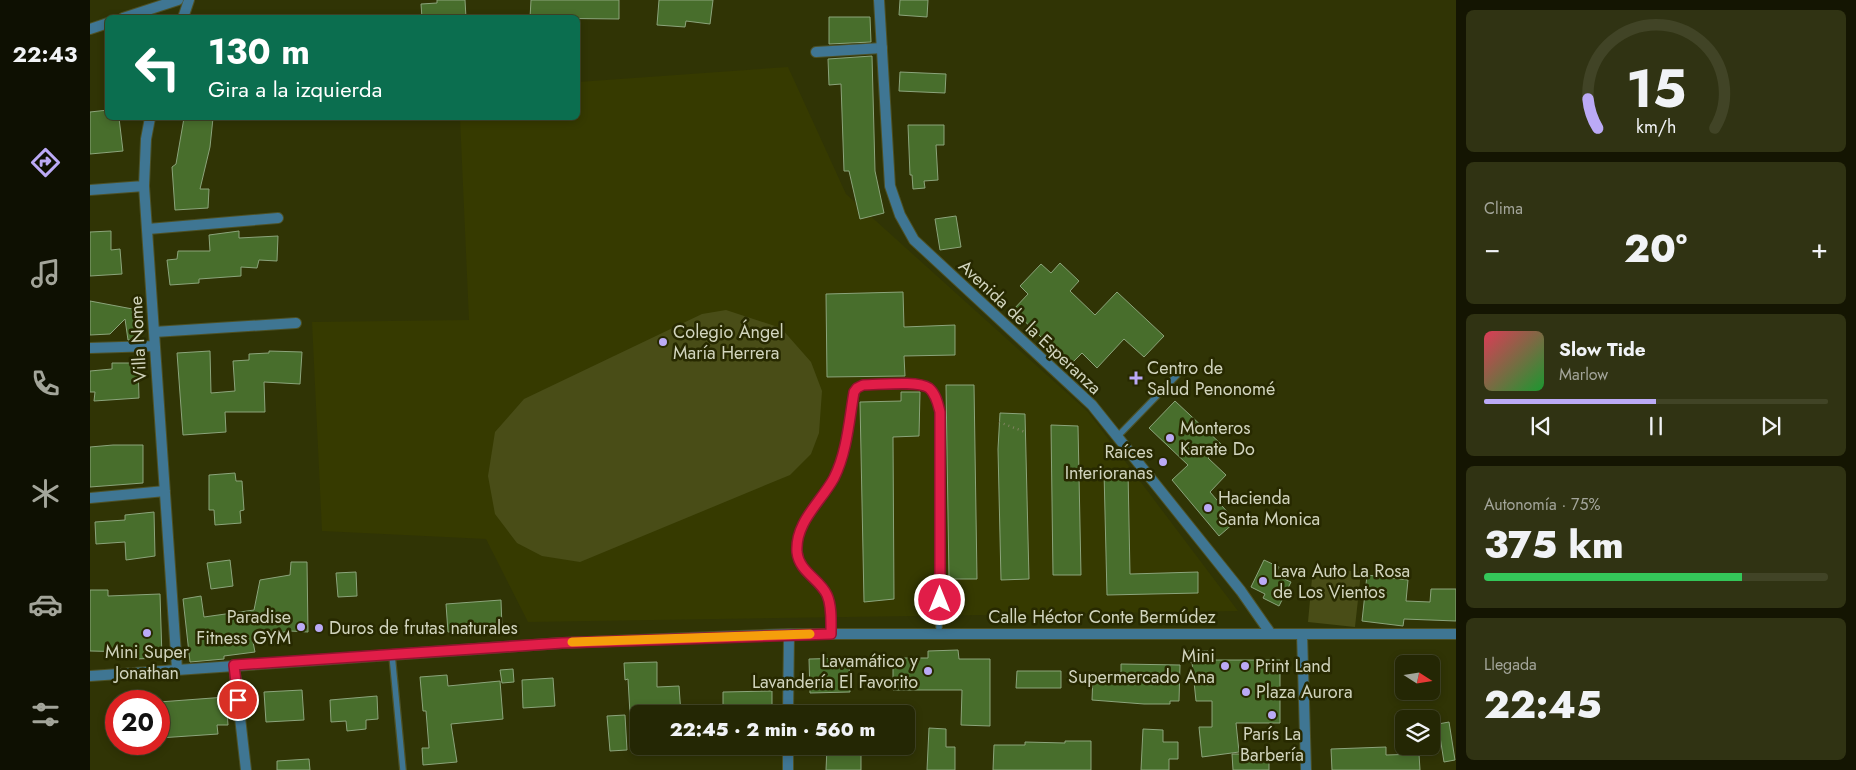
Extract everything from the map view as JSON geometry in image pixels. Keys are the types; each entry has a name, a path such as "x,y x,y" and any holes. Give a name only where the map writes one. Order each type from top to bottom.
{"street":[{"path":"132,15 178,0"},
{"path":"184,15 189,0"},
{"name":"Avenida de la Esperanza","path":"879,0 890,186 900,215 914,240 1092,406 1241,591 1272,634"},
{"path":"90,29 105,24"},
{"path":"816,52 882,48"},
{"name":"Villa Nome","path":"150,120 146,139 144,186 177,669"},
{"path":"90,190 144,186"},
{"path":"148,229 278,218"},
{"path":"154,332 296,323"},
{"path":"90,348 154,346"},
{"path":"90,498 165,491"},
{"path":"788,634 788,705"},
{"name":"Calle Héctor Conte Bermúdez","path":"90,676 562,643 788,634 1456,634"},
{"path":"1302,634 1306,770"},
{"path":"234,665 246,770"},
{"path":"788,755 788,770"}],"lane":[{"path":"1117,437 1185,367"},
{"path":"831,634 828,596 806,571 797,554 801,530 812,509 834,478 844,450 857,388 863,385 921,384 933,392 940,412 939,634"},
{"path":"392,654 403,770"}],"path":[{"path":"999,422 1025,432"}],"shaded area":[{"name":"Colegio Ángel María Herrera","path":"788,67 846,194 1088,412 1238,611 528,622 486,539 322,531 312,322 469,320 460,120 580,120 580,82"},
{"path":"726,310 781,328 811,362 822,391 819,433 811,454 790,475 580,562 542,556 517,543 495,514 488,476 495,432 524,399 702,314"},
{"path":"1313,567 1361,572 1355,627 1308,622"}],"building":[{"path":"437,0 465,0 466,15 422,15 421,4 437,3"},
{"path":"531,0 619,0 619,19 580,19 580,15 530,15"},
{"path":"659,0 713,0 710,24 686,21 685,27 657,25"},
{"path":"900,0 928,0 927,17 899,15"},
{"path":"829,17 870,17 871,42 829,44"},
{"path":"872,56 875,171 884,213 860,219 849,171 844,171 841,84 829,85 828,59"},
{"path":"900,72 946,74 945,93 899,91"},
{"path":"105,110 105,120 119,120 123,151 90,154 90,112"},
{"path":"184,120 213,120 210,147 200,189 209,189 208,208 175,210 172,167 176,164"},
{"path":"908,125 944,125 944,145 936,145 938,180 924,181 925,188 913,189 912,175 910,175"},
{"path":"956,216 961,247 940,250 935,219"},
{"path":"111,231 111,250 120,249 122,274 90,276 90,232"},
{"path":"239,231 239,238 278,236 277,261 259,260 257,268 241,267 241,276 199,279 199,283 170,285 167,260 177,259 178,251 210,251 209,235"},
{"path":"1060,263 1079,281 1070,291 1095,315 1117,292 1164,336 1144,357 1124,339 1097,368 1082,353 1070,365 1013,310 1028,294 1020,286 1041,264 1051,273"},
{"path":"903,292 904,327 955,325 955,355 904,356 905,376 827,377 826,294"},
{"path":"90,301 138,310 134,340 128,340 125,319 110,334 90,335"},
{"path":"210,351 211,393 235,391 233,361 249,360 249,354 269,353 269,351 302,352 300,384 264,382 265,412 225,412 226,432 183,435 177,353"},
{"path":"112,363 138,363 139,398 94,401 95,392 90,392 90,371 112,369"},
{"path":"946,385 974,385 977,579 949,579"},
{"path":"901,392 920,392 919,436 893,437 894,599 864,602 860,402 901,401"},
{"path":"1175,401 1221,444 1208,458 1226,475 1210,492 1229,514 1227,516 1234,523 1219,536 1172,480 1188,465 1149,428"},
{"path":"1000,413 1025,414 1029,579 1001,580 998,449"},
{"path":"1051,425 1078,426 1081,575 1053,575"},
{"path":"143,445 143,483 90,487 90,447"},
{"path":"1104,471 1128,471 1130,574 1198,572 1198,593 1107,595"},
{"path":"235,473 236,481 242,481 244,510 240,511 241,523 215,525 214,510 209,510 209,475"},
{"path":"154,512 155,556 126,560 125,542 96,544 95,522 125,520 125,515"},
{"path":"230,560 233,586 211,589 207,563"},
{"path":"1264,560 1279,567 1275,575 1291,582 1279,606 1263,598 1265,594 1251,587"},
{"path":"291,562 307,562 308,632 290,631 252,637 255,652 224,656 224,659 190,662 183,599 201,596 204,617 254,610 260,580 290,575"},
{"path":"356,572 357,596 338,597 336,573"},
{"path":"1367,575 1408,580 1406,601 1430,602 1431,589 1456,589 1456,621 1404,619 1403,626 1362,621"},
{"path":"90,590 108,590 108,596 160,594 162,658 134,659 134,652 90,651"},
{"path":"501,600 502,628 448,632 446,604"},
{"path":"958,650 959,659 990,659 990,726 961,725 962,690 893,690 893,658 928,658 928,651"},
{"name":"Plaza Aurora","path":"1188,651 1208,651 1208,660 1280,660 1280,723 1236,723 1239,752 1202,757 1199,727 1212,727 1212,701 1196,701 1192,662 1187,662"},
{"path":"849,658 850,692 810,693 809,659"},
{"path":"657,662 657,687 679,686 680,705 630,705 630,714 628,679 625,680 624,663"},
{"path":"1121,664 1180,665 1179,701 1170,701 1170,704 1144,704 1092,700 1093,676 1121,677"},
{"path":"513,669 514,682 502,683 500,670"},
{"path":"1017,671 1061,671 1061,688 1016,688"},
{"path":"447,675 448,686 500,681 503,719 451,724 457,762 423,765 422,748 429,748 426,711 423,711 420,677"},
{"path":"553,678 555,706 523,708 522,680"},
{"path":"302,690 304,720 266,722 264,692"},
{"path":"772,691 772,705 723,705 723,692"},
{"path":"377,696 378,719 366,720 366,729 347,731 346,721 331,722 330,700"},
{"path":"226,697 228,725 217,725 218,734 170,737 170,701"},
{"path":"625,715 627,750 610,751 607,716"},
{"path":"1449,722 1455,760 1444,762 1440,724"},
{"path":"929,728 946,729 946,747 955,747 955,770 927,770"},
{"path":"1143,729 1163,730 1163,742 1178,742 1178,759 1169,759 1169,770 1141,770"},
{"path":"1065,741 1091,741 1091,770 993,770 994,745 1025,745 1025,742 1065,743"},
{"path":"1386,747 1386,755 1419,755 1420,770 1332,770 1331,749"},
{"path":"1232,754 1269,754 1269,770 1233,770"},
{"path":"827,755 861,755 861,770 826,770"},
{"path":"309,759 310,770 277,770 277,761"}],"slow traffic":[{"path":"572,642 810,634"}],"place":[{"name":"Colegio Ángel María Herrera","path":"663,342"},
{"name":"Centro de Salud Penonomé","path":"1136,378"},
{"name":"Monteros Karate Do","path":"1170,438"},
{"name":"Raíces Interioranas","path":"1163,462"},
{"name":"Hacienda Santa Monica","path":"1208,508"},
{"name":"Lava Auto La Rosa de Los Vientos","path":"1263,581"},
{"name":"Paradise Fitness GYM","path":"301,627"},
{"name":"Duros de frutas naturales","path":"319,628"},
{"name":"Mini Super Jonathan","path":"147,633"},
{"name":"Mini Supermercado Ana","path":"1225,666"},
{"name":"Print Land","path":"1245,666"},
{"name":"Lavamático y Lavandería El Favorito","path":"928,671"},
{"name":"Plaza Aurora","path":"1246,692"},
{"name":"París La Barbería","path":"1272,715"}],"route":[{"path":"238,700 234,665 562,643 831,634 828,596 800,563 797,554 798,542 801,530 812,509 834,478 844,450 854,392 863,385 921,384 933,392 936,398 940,412 940,600"}]}
